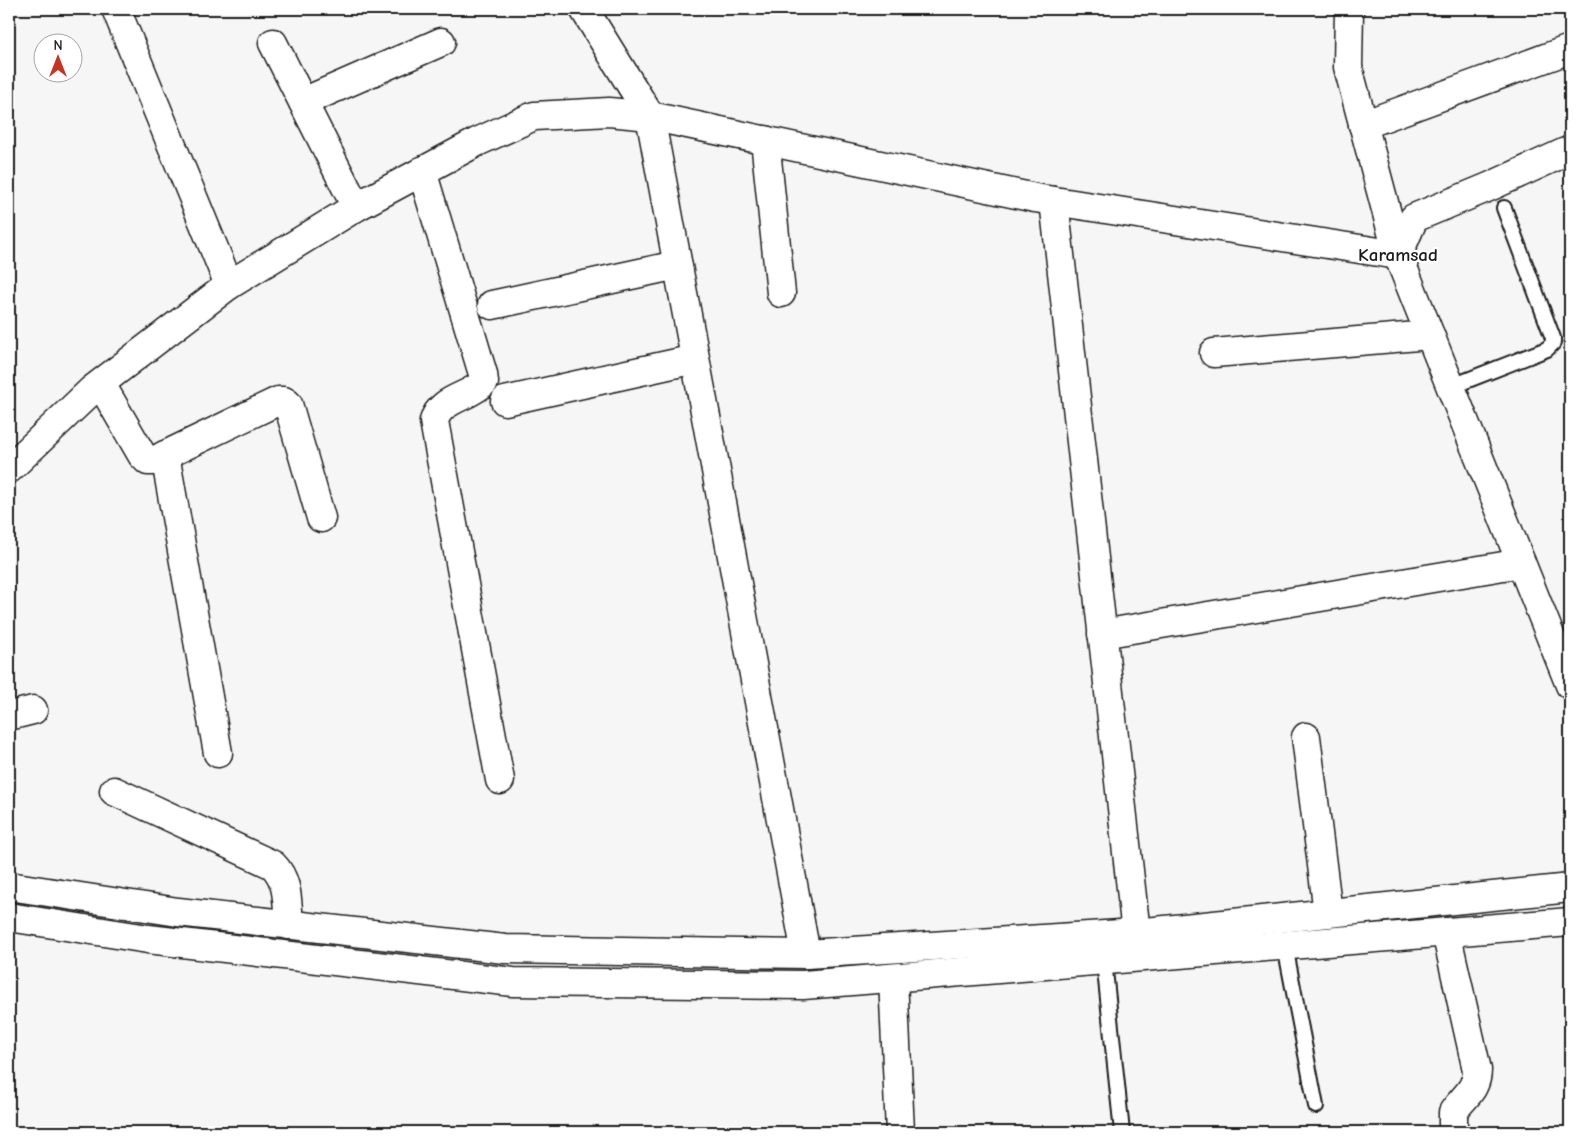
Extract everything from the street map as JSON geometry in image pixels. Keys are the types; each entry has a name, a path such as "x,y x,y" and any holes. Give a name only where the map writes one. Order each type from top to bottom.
{"street":[{"path":"116,9 229,285"},
{"path":"584,9 650,116 806,954"},
{"path":"1349,9 1348,67 1398,255 1570,686"},
{"path":"303,102 441,42"},
{"path":"273,43 356,207"},
{"path":"1363,125 1570,49"},
{"path":"9,469 92,389 229,285 356,207 477,142 534,116 609,112 650,116 1054,201 1398,255"},
{"path":"765,140 782,293"},
{"path":"1398,255 1414,218 1489,188 1570,150"},
{"path":"422,171 483,374 484,382 442,406 436,412 434,421 500,780"},
{"path":"1054,201 1136,933"},
{"path":"492,305 677,265"},
{"path":"1214,353 1430,335"},
{"path":"505,401 695,359"},
{"path":"101,384 148,461 165,455 278,401 284,401 288,404 321,518"},
{"path":"165,455 218,753"},
{"path":"1102,634 1521,563"},
{"path":"1306,737 1328,913"},
{"path":"114,791 273,865 282,874 289,925"},
{"path":"9,886 178,912 505,950 806,954 1136,933 1570,888"},
{"path":"9,917 148,939 513,982 803,985 1570,922"},
{"path":"1446,932 1478,1070 1478,1081 1474,1088 1453,1112 1453,1132"},
{"path":"894,978 900,1132"}],"lane":[{"path":"1450,387 1547,349 1552,344 1552,338 1504,208"},
{"path":"1285,946 1316,1106"},
{"path":"1104,961 1122,1132"}],"district":[{"name":"Karamsad","path":"1398,255"}]}
